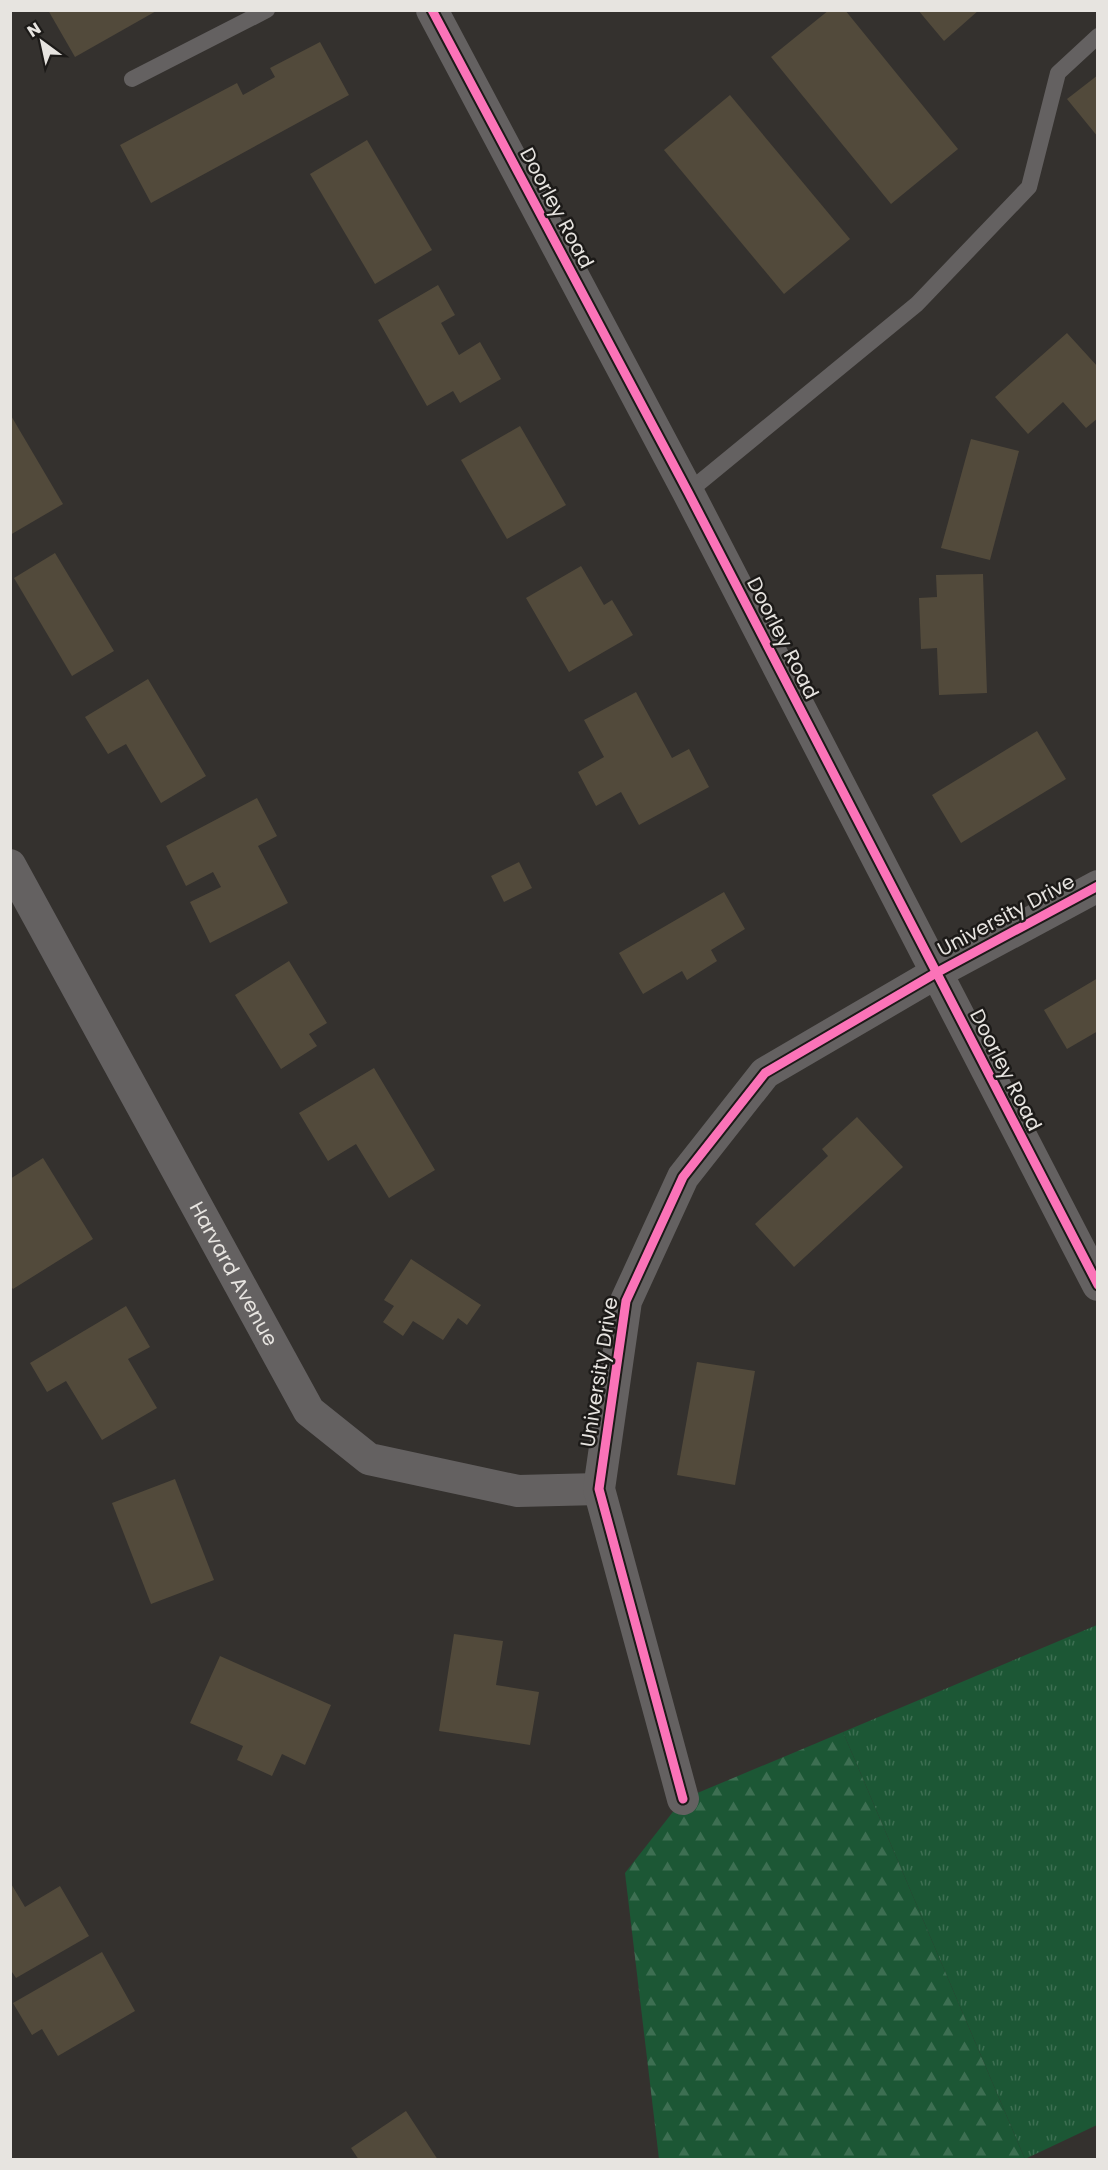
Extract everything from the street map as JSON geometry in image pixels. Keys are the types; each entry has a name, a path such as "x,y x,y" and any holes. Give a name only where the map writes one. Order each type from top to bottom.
{"street":[{"name":"Doorley Road","path":"432,10 688,492 1098,1285"},
{"name":"Harvard Avenue","path":"10,866 309,1412 369,1459 518,1491 599,1489"},
{"name":"University Drive","path":"683,1799 599,1489 626,1300 683,1177 765,1073 936,973 1098,886"}],"lane":[{"path":"132,79 267,10"},
{"path":"688,492 917,304 1029,187 1058,73 1098,36"}],"green space":[{"path":"1097,1625 1097,2125 1025,2159 843,1732"},
{"path":"843,1732 1025,2159 659,2159 625,1873 683,1799"}],"building":[{"path":"48,10 158,10 75,57"},
{"path":"829,10 845,10 958,149 891,204 771,57"},
{"path":"918,10 979,10 944,41"},
{"path":"320,42 349,95 151,203 120,145 237,83 243,95 275,77 270,68"},
{"path":"1098,75 1098,137 1067,99"},
{"path":"730,95 850,239 784,294 664,150"},
{"path":"367,140 432,250 375,284 310,174"},
{"path":"438,285 455,315 441,323 459,355 480,342 501,379 460,403 453,391 427,406 378,320"},
{"path":"1067,333 1098,367 1098,418 1086,428 1063,402 1028,434 995,397"},
{"path":"10,414 63,504 10,535"},
{"path":"520,426 566,505 507,539 461,460"},
{"path":"971,439 1019,451 990,560 941,548"},
{"path":"55,553 114,651 72,676 14,578"},
{"path":"581,566 604,605 612,600 633,635 569,672 526,598"},
{"path":"983,574 987,693 939,695 937,648 921,649 919,598 937,597 936,575"},
{"path":"148,679 206,776 161,803 126,744 108,754 85,717"},
{"path":"636,692 672,758 689,749 709,787 639,825 621,792 596,806 578,772 604,757 584,720"},
{"path":"1037,731 1066,779 961,843 932,795"},
{"path":"257,798 277,836 258,846 288,903 210,943 190,902 221,887 213,872 186,886 166,846"},
{"path":"519,862 532,888 504,902 491,876"},
{"path":"724,892 745,929 711,950 717,961 687,980 682,971 643,994 619,953"},
{"path":"289,961 327,1023 309,1034 317,1046 281,1069 235,995"},
{"path":"1098,978 1098,1031 1067,1049 1044,1010"},
{"path":"374,1068 435,1170 389,1198 356,1144 328,1161 299,1113"},
{"path":"857,1117 903,1167 794,1267 755,1224 828,1156 822,1149"},
{"path":"43,1158 93,1239 13,1289 10,1285 10,1179"},
{"path":"411,1259 481,1305 467,1325 458,1318 443,1340 413,1321 403,1336 383,1322 394,1306 384,1300"},
{"path":"126,1306 150,1347 128,1359 157,1408 102,1440 66,1381 47,1392 30,1363"},
{"path":"697,1362 755,1371 735,1485 677,1475"},
{"path":"175,1479 214,1580 151,1604 112,1503"},
{"path":"454,1634 503,1641 496,1685 539,1692 530,1745 439,1731"},
{"path":"220,1656 331,1705 305,1765 282,1754 272,1776 237,1760 243,1746 190,1723"},
{"path":"10,1882 25,1907 60,1886 89,1936 16,1978 10,1969"},
{"path":"102,1952 135,2011 58,2056 42,2029 32,2035 13,2003"},
{"path":"406,2111 438,2160 359,2160 351,2148"}],"cycle path":[{"path":"432,10 688,492 1098,1285"},
{"path":"683,1799 599,1489 626,1301 683,1177 765,1073 936,973 1098,886"}]}
